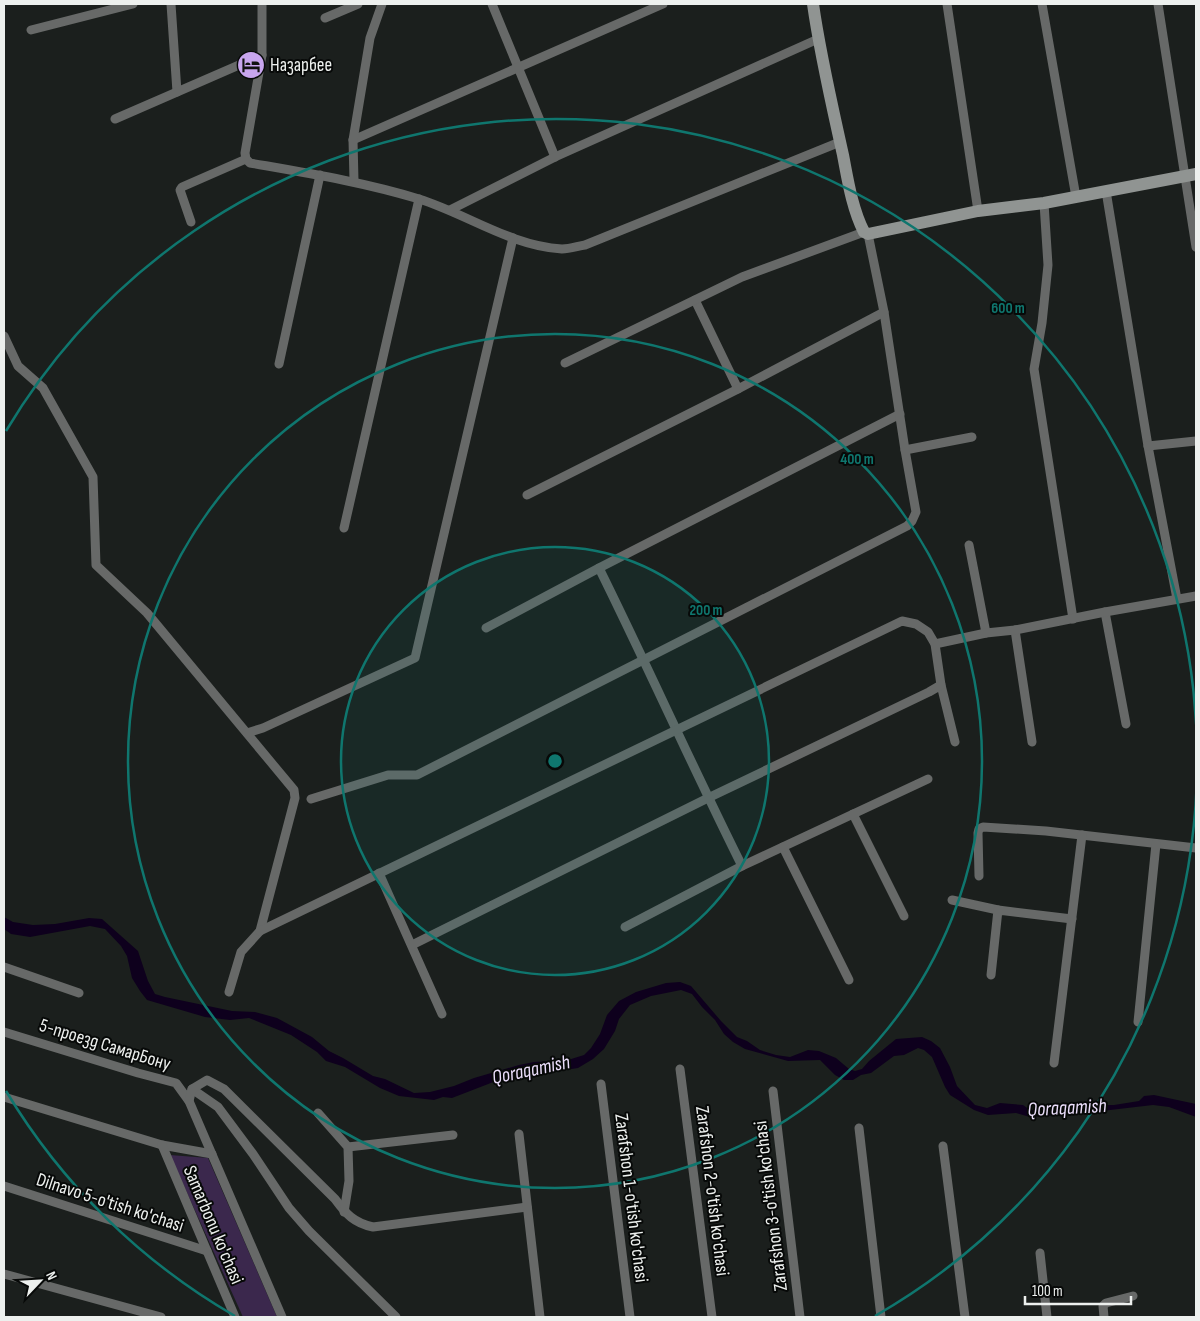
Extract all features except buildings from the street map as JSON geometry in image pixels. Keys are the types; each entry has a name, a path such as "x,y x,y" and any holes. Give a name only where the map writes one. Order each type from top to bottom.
{"street":[{"path":"30,30 133,4"},
{"path":"171,4 177,92"},
{"path":"262,4 262,55 245,153 246,159 250,163 354,181 419,199 450,210 513,238 540,246 564,249 585,245 840,142"},
{"path":"325,18 358,4"},
{"path":"354,181 353,140 370,38 382,4"},
{"path":"492,4 555,158"},
{"path":"353,140 663,4"},
{"path":"311,799 388,775 417,775 907,526 912,520 916,512 884,312 866,233 857,219 818,39 813,4"},
{"path":"947,4 978,211"},
{"path":"1042,4 1076,197"},
{"path":"1158,4 1190,175 1196,248"},
{"path":"450,210 555,158 818,39"},
{"path":"115,119 262,55"},
{"path":"191,222 180,190 182,187 246,159"},
{"path":"279,364 320,175"},
{"path":"565,363 742,277 866,233 978,211 1044,203 1106,192 1190,175"},
{"path":"1106,192 1148,446 1177,599"},
{"path":"344,528 419,199"},
{"path":"1044,203 1048,265 1042,323 1034,369 1073,619"},
{"path":"247,733 263,728 415,658 513,238"},
{"path":"695,300 738,389"},
{"path":"527,495 738,389 884,312"},
{"path":"4,336 18,366 43,388 93,477 96,565 147,613 294,790 295,798 260,931"},
{"path":"486,628 900,414"},
{"path":"905,450 972,437"},
{"path":"1148,446 1196,441"},
{"path":"969,545 986,633"},
{"path":"599,568 742,866"},
{"path":"935,644 986,633 1015,630 1196,596"},
{"path":"1105,612 1126,724"},
{"path":"229,992 241,952 260,931 902,621 916,624 928,632 935,644 941,685 955,742"},
{"path":"1015,630 1032,742"},
{"path":"412,945 941,685"},
{"path":"625,927 742,866 928,779"},
{"path":"853,814 904,916"},
{"path":"979,876 978,832 983,827 1082,835 1196,848"},
{"path":"1054,1063 1082,835"},
{"path":"1138,1022 1156,844"},
{"path":"783,847 849,980"},
{"path":"379,872 442,1014"},
{"path":"952,900 998,910 1072,918"},
{"path":"991,975 998,910"},
{"path":"4,968 80,992"},
{"name":"5-проезд СамарБону","path":"4,1032 176,1083 189,1101"},
{"name":"Zarafshon 2-o'tish ko'chasi","path":"680,1069 712,1317"},
{"path":"189,1101 192,1089 207,1080 224,1089 335,1200 344,1212 361,1224 373,1227 527,1207"},
{"name":"Zarafshon 1-o'tish ko'chasi","path":"601,1084 630,1317"},
{"path":"192,1089 218,1107 254,1154 289,1208 309,1231 396,1317"},
{"name":"Zarafshon 3-o'tish ko'chasi","path":"774,1091 800,1317"},
{"name":"Samarbonu ko'chasi","path":"4,1097 162,1145 212,1154"},
{"name":"Samarbonu ko'chasi","path":"189,1101 282,1317"},
{"path":"318,1113 348,1146 349,1181 344,1212"},
{"path":"859,1128 881,1317"},
{"path":"519,1134 540,1317"},
{"path":"348,1146 453,1135"},
{"name":"Samarbonu ko'chasi","path":"162,1145 235,1317"},
{"path":"943,1146 964,1317"},
{"name":"Dilnavo 5-o'tish ko'chasi","path":"4,1186 207,1251"},
{"path":"1040,1253 1047,1317"},
{"path":"4,1274 161,1317"},
{"path":"1104,1317 1103,1306 1133,1296"}],"shaded area":[{"path":"170,1155 208,1158 277,1317 243,1317"}],"water":[{"name":"Qoraqamish","path":"4,917 13,922 33,925 55,924 89,918 102,919 138,951 148,981 155,994 232,1011 255,1012 277,1018 312,1037 329,1051 373,1076 385,1079 414,1093 430,1092 454,1086 519,1065 568,1060 584,1055 600,1034 607,1015 619,1001 636,992 666,983 680,982 691,986 737,1037 760,1050 776,1055 790,1057 808,1050 819,1051 836,1058 849,1069 855,1071 862,1069 896,1039 922,1037 940,1048 957,1086 975,1105 987,1108 1000,1103 1023,1105 1030,1110 1044,1110 1070,1105 1114,1105 1139,1101 1144,1096 1154,1095 1196,1104 1196,1117 1169,1107 1153,1105 1093,1112 1075,1111 1061,1115 1030,1117 1016,1113 988,1115 974,1110 950,1095 932,1057 924,1050 918,1048 904,1055 894,1056 871,1073 861,1075 853,1080 844,1080 835,1075 820,1060 788,1061 745,1049 724,1034 715,1020 692,994 681,990 651,996 630,1005 619,1019 615,1031 604,1049 593,1059 578,1068 496,1081 452,1098 443,1097 434,1100 399,1096 380,1088 345,1067 326,1061 317,1052 291,1035 249,1018 230,1020 205,1017 147,1000 132,978 127,956 121,946 105,929 90,926 30,937 11,934 4,929"}],"place":[{"name":"Назарбее","path":"251,65"}]}
